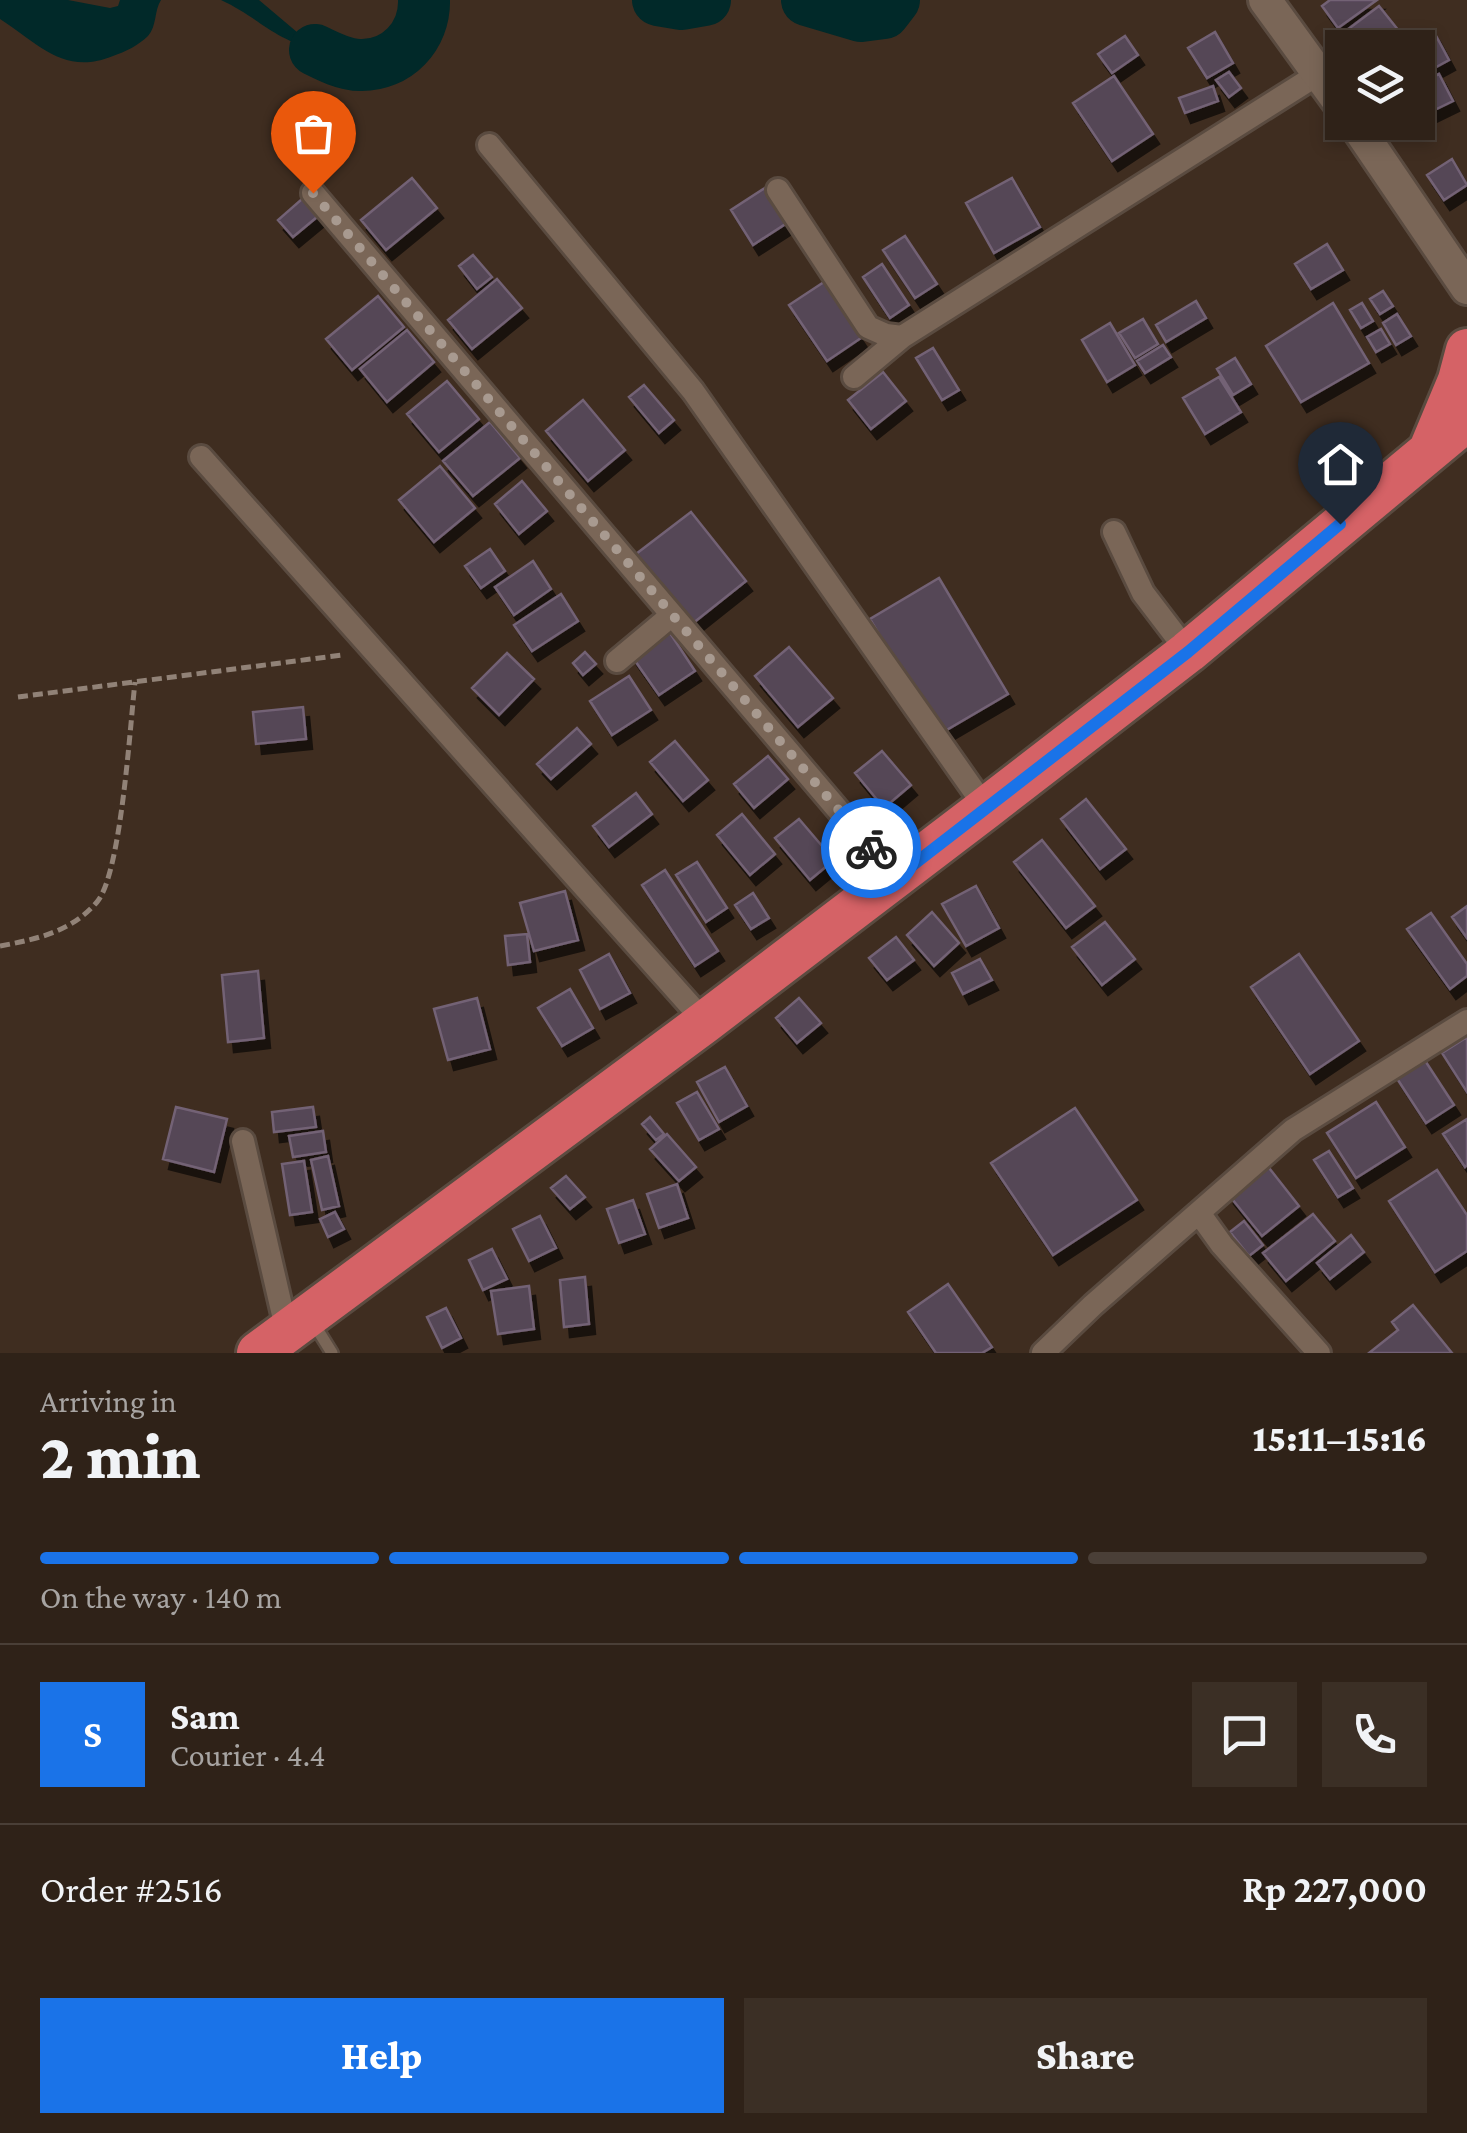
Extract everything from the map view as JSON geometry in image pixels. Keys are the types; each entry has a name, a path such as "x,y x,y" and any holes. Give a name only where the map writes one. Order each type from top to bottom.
{"highway":[{"path":"1449,451 1467,350"},
{"path":"285,1334 896,878 1449,451 1467,420"}],"main road":[{"path":"1266,0 1325,80"},
{"path":"1366,140 1467,288"}],"street":[{"path":"854,376 902,337 1320,73"},
{"path":"489,145 693,390 986,808"},
{"path":"778,190 868,327 886,336 902,337"},
{"path":"313,193 896,878"},
{"path":"201,457 705,1022"},
{"path":"1114,532 1143,594 1188,652"},
{"path":"616,661 672,615"},
{"path":"1049,1351 1293,1130 1467,1021"},
{"path":"242,1141 285,1334"},
{"path":"1199,1213 1222,1245 1319,1353"}],"lane":[{"path":"285,1334 332,1353"}],"path":[{"path":"18,697 374,650"},
{"path":"0,946 50,936 99,900 114,866 135,682"}],"water":[{"path":"0,0 68,0 110,8 118,6 120,0 161,0 148,36 113,56 80,62 53,54 0,19"},
{"path":"221,0 259,0 317,49 278,34"}],"building":[{"path":"1330,0 1377,0 1338,28 1322,6"},
{"path":"1379,6 1398,30 1347,30"},
{"path":"1215,32 1233,63 1207,78 1188,48"},
{"path":"1435,34 1449,60 1435,68"},
{"path":"1125,36 1138,55 1112,73 1098,54"},
{"path":"1229,72 1241,88 1229,97 1216,80"},
{"path":"1439,74 1453,101 1435,110 1435,76"},
{"path":"1114,76 1153,134 1112,161 1073,103"},
{"path":"1213,86 1218,101 1185,113 1179,98"},
{"path":"1452,159 1467,185 1444,200 1427,175"},
{"path":"412,178 437,208 386,250 361,220"},
{"path":"1012,178 1040,227 994,253 966,203"},
{"path":"768,186 790,221 753,245 731,210"},
{"path":"302,199 317,217 293,237 278,220"},
{"path":"905,236 937,284 915,298 883,250"},
{"path":"1327,244 1343,270 1311,289 1295,264"},
{"path":"473,255 492,277 477,289 459,266"},
{"path":"882,264 909,305 890,318 863,277"},
{"path":"497,279 522,308 472,349 448,320"},
{"path":"824,282 861,338 827,361 789,305"},
{"path":"1383,291 1393,306 1380,314 1370,299"},
{"path":"378,296 404,327 352,370 326,339"},
{"path":"1196,301 1206,318 1166,342 1156,325"},
{"path":"1333,303 1369,363 1301,402 1266,346"},
{"path":"1362,303 1373,321 1361,328 1350,310"},
{"path":"1397,314 1411,336 1396,345 1383,323"},
{"path":"1143,319 1158,344 1135,358 1119,333"},
{"path":"1110,323 1135,365 1107,382 1082,340"},
{"path":"1381,329 1390,344 1376,352 1367,337"},
{"path":"407,330 434,362 387,402 360,369"},
{"path":"1163,345 1171,357 1145,373 1137,361"},
{"path":"933,348 959,390 942,400 916,358"},
{"path":"1235,358 1251,384 1233,395 1217,369"},
{"path":"883,372 906,401 871,429 848,400"},
{"path":"1219,377 1241,412 1205,434 1183,398"},
{"path":"447,381 479,419 439,452 407,414"},
{"path":"644,385 674,420 659,433 629,397"},
{"path":"583,400 625,450 588,481 546,431"},
{"path":"490,422 520,458 473,496 443,461"},
{"path":"440,466 475,508 434,542 399,500"},
{"path":"522,481 547,511 519,534 495,504"},
{"path":"691,512 746,581 692,624 636,554"},
{"path":"490,549 505,571 481,588 465,566"},
{"path":"533,561 551,589 514,615 495,587"},
{"path":"939,578 1008,694 938,735 870,619"},
{"path":"561,594 578,621 532,651 514,625"},
{"path":"668,630 695,671 659,695 631,655"},
{"path":"789,647 833,698 798,727 755,676"},
{"path":"585,652 596,664 583,675 573,663"},
{"path":"507,653 534,679 499,715 472,688"},
{"path":"629,676 651,710 612,735 590,701"},
{"path":"303,707 306,739 256,744 253,712"},
{"path":"577,728 591,744 551,779 537,764"},
{"path":"675,741 708,780 683,801 650,762"},
{"path":"882,751 911,785 884,808 855,773"},
{"path":"768,756 788,779 754,808 734,784"},
{"path":"636,793 652,814 609,847 593,826"},
{"path":"1086,799 1126,849 1100,869 1061,819"},
{"path":"742,814 775,854 750,875 717,835"},
{"path":"799,819 834,860 810,880 775,838"},
{"path":"1042,840 1095,906 1066,928 1014,862"},
{"path":"850,844 864,860 854,868 840,852"},
{"path":"697,862 727,908 706,922 676,875"},
{"path":"665,870 718,951 695,966 642,885"},
{"path":"976,886 999,928 966,946 942,904"},
{"path":"565,891 578,940 534,951 520,903"},
{"path":"753,893 769,918 751,929 735,905"},
{"path":"1467,906 1467,938 1452,917"},
{"path":"932,912 959,943 934,966 907,935"},
{"path":"1431,913 1467,964 1467,976 1450,989 1407,929"},
{"path":"1105,922 1135,959 1102,985 1072,947"},
{"path":"527,934 530,962 508,965 505,936"},
{"path":"896,937 914,960 887,980 869,958"},
{"path":"609,954 630,993 600,1009 580,970"},
{"path":"1299,954 1359,1041 1310,1074 1251,987"},
{"path":"980,959 992,980 963,994 952,973"},
{"path":"258,971 264,1038 228,1042 222,975"},
{"path":"570,989 593,1028 562,1046 538,1008"},
{"path":"477,998 490,1049 448,1060 434,1009"},
{"path":"799,998 821,1023 797,1043 776,1018"},
{"path":"1467,1037 1467,1092 1442,1053"},
{"path":"1424,1059 1454,1105 1426,1123 1396,1077"},
{"path":"725,1067 747,1106 719,1122 697,1082"},
{"path":"697,1092 719,1129 699,1140 677,1103"},
{"path":"1376,1102 1405,1147 1356,1178 1327,1133"},
{"path":"176,1107 227,1119 214,1172 163,1159"},
{"path":"313,1107 316,1127 274,1132 272,1112"},
{"path":"1075,1108 1137,1200 1053,1255 991,1163"},
{"path":"650,1117 664,1134 656,1140 642,1124"},
{"path":"1467,1119 1467,1165 1465,1167 1443,1134"},
{"path":"323,1131 326,1152 293,1157 289,1136"},
{"path":"667,1134 696,1167 679,1181 650,1149"},
{"path":"1329,1151 1353,1188 1338,1197 1314,1160"},
{"path":"328,1156 339,1206 322,1210 311,1160"},
{"path":"304,1161 312,1212 290,1215 282,1164"},
{"path":"1266,1164 1299,1206 1262,1236 1228,1194"},
{"path":"1437,1170 1467,1215 1467,1251 1435,1272 1389,1201"},
{"path":"566,1176 585,1197 570,1209 551,1188"},
{"path":"677,1184 688,1218 659,1228 647,1194"},
{"path":"633,1200 645,1234 619,1243 607,1209"},
{"path":"335,1212 344,1229 328,1237 320,1219"},
{"path":"1313,1214 1335,1241 1286,1281 1263,1253"},
{"path":"540,1216 556,1248 529,1261 513,1229"},
{"path":"1244,1221 1263,1245 1249,1256 1230,1232"},
{"path":"1351,1235 1364,1252 1330,1279 1317,1263"},
{"path":"492,1249 507,1279 483,1290 469,1260"},
{"path":"585,1277 589,1324 564,1327 560,1280"},
{"path":"948,1284 992,1347 982,1353 936,1353 908,1312"},
{"path":"529,1286 534,1329 498,1334 491,1291"},
{"path":"1413,1305 1452,1353 1369,1353 1398,1330 1392,1322"},
{"path":"446,1308 461,1338 442,1348 427,1317"}],"waterway":[{"path":"315,50 354,65 386,60 414,37 424,0"},
{"path":"658,0 682,4 705,0"},
{"path":"807,0 861,16 884,13 894,0"}],"way so far":[{"path":"313,193 871,848"}],"route":[{"path":"871,848 896,878 1188,652 1340,524"}]}
